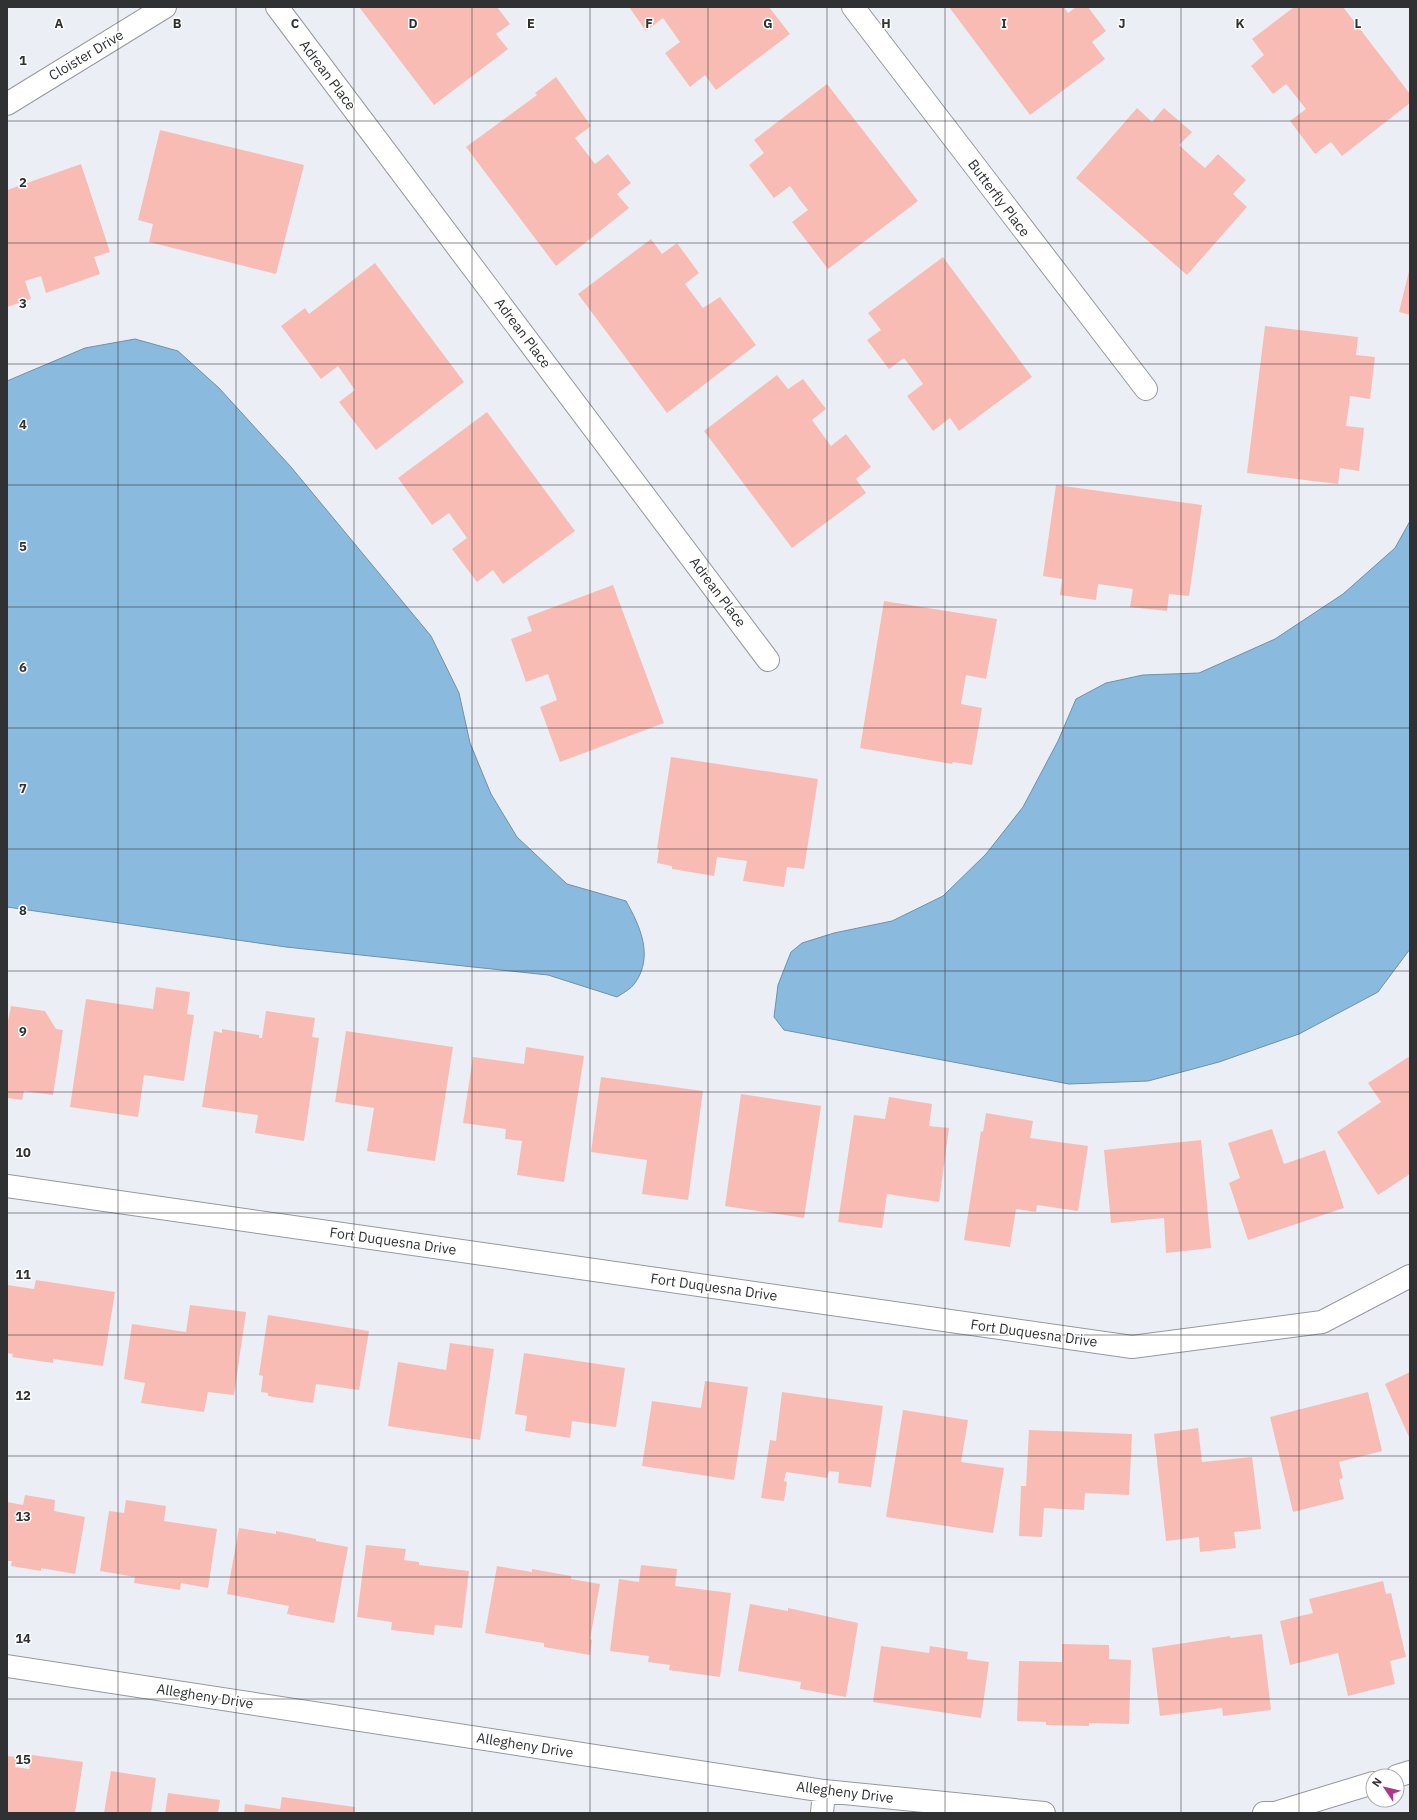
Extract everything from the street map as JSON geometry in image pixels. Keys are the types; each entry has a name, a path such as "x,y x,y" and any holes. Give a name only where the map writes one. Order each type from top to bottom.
{"street":[{"name":"Cloister Drive","path":"7,104 165,7"},
{"name":"Adrean Place","path":"277,7 768,660"},
{"name":"Butterfly Place","path":"853,7 1146,389"},
{"name":"Fort Duquesna Drive","path":"7,1186 1132,1347 1322,1322 1410,1276"},
{"name":"Allegheny Drive","path":"7,1666 824,1791 1044,1813"},
{"path":"1264,1813 1275,1813 1365,1785"},
{"path":"822,1813 824,1791"}],"water":[{"path":"135,339 178,351 219,388 291,467 431,636 459,693 470,743 491,794 517,837 567,884 626,901 640,931 644,952 644,962 641,973 629,989 617,997 548,975 286,947 7,907 7,381 85,348"},
{"path":"1410,521 1410,949 1378,992 1299,1034 1219,1062 1148,1081 1069,1084 784,1030 774,1017 778,985 791,952 802,943 834,933 892,921 943,896 986,854 1023,807 1058,741 1076,699 1106,683 1143,675 1199,673 1275,639 1343,594 1395,548"}],"building":[{"path":"359,7 497,7 510,24 496,34 508,49 434,105"},
{"path":"629,7 769,7 790,34 716,90 705,75 690,87 665,53 680,42 663,18 646,31"},
{"path":"949,7 1064,7 1068,13 1076,7 1088,7 1106,31 1092,42 1105,59 1030,115"},
{"path":"1294,7 1343,7 1410,94 1410,103 1342,156 1331,142 1315,154 1290,121 1306,109 1286,84 1273,94 1251,66 1264,55 1252,39"},
{"path":"556,77 591,126 575,138 595,164 608,154 631,183 617,194 629,208 556,266 466,147 537,95 535,93"},
{"path":"827,84 918,201 828,269 792,222 808,210 790,186 774,198 749,165 764,153 754,140"},
{"path":"1137,108 1152,122 1164,108 1192,132 1179,145 1192,157 1205,168 1218,154 1246,180 1233,194 1247,207 1187,275 1076,178"},
{"path":"160,130 304,165 276,274 149,242 153,224 138,220"},
{"path":"81,164 110,252 94,257 100,274 46,293 41,276 25,281 31,299 7,307 7,190"},
{"path":"651,239 662,254 677,243 699,273 685,284 703,308 720,297 756,345 667,413 578,294"},
{"path":"943,257 1032,377 959,431 950,418 933,431 907,396 923,384 913,370 904,358 889,369 867,340 881,330 868,313"},
{"path":"375,263 464,382 376,450 339,402 355,390 338,366 321,379 281,326 305,308 309,314"},
{"path":"1410,271 1410,315 1399,312"},
{"path":"1265,326 1358,337 1356,355 1375,357 1370,399 1350,396 1346,426 1364,428 1359,471 1340,468 1338,484 1247,473"},
{"path":"777,375 788,389 803,379 826,409 812,420 831,446 846,434 871,467 856,479 866,493 792,548 704,431"},
{"path":"487,412 575,531 503,584 493,570 477,582 452,549 467,538 449,513 432,525 398,478"},
{"path":"1056,485 1202,505 1189,596 1169,594 1167,611 1130,607 1133,589 1098,584 1096,600 1060,595 1062,579 1043,576"},
{"path":"613,585 664,723 560,762 540,707 557,700 548,674 526,682 511,639 532,631 527,617"},
{"path":"884,601 997,619 986,679 966,675 961,704 982,708 972,765 953,762 952,764 860,748"},
{"path":"671,757 818,779 804,869 787,867 784,887 743,881 747,861 717,857 714,876 672,869 672,866 657,863 659,849 657,849"},
{"path":"156,987 190,992 187,1014 194,1015 184,1081 144,1075 138,1117 70,1107 86,999 153,1009"},
{"path":"11,1006 45,1011 56,1029 63,1030 53,1095 24,1091 22,1100 7,1098 7,1021"},
{"path":"266,1011 315,1018 312,1037 319,1038 304,1141 255,1133 258,1115 202,1107 214,1031 222,1033 222,1029 259,1035 259,1038 262,1038"},
{"path":"346,1031 453,1047 435,1161 367,1151 374,1108 335,1102"},
{"path":"526,1047 584,1056 564,1182 517,1175 522,1141 505,1139 506,1129 463,1123 473,1057 524,1064"},
{"path":"1410,1056 1410,1174 1378,1195 1337,1132 1381,1102 1368,1083"},
{"path":"601,1077 703,1091 688,1200 642,1194 647,1160 591,1152"},
{"path":"741,1094 821,1106 804,1218 725,1206"},
{"path":"889,1097 932,1104 929,1126 949,1128 939,1202 887,1194 882,1228 838,1222 854,1115 885,1119"},
{"path":"986,1113 1033,1121 1030,1138 1088,1146 1078,1211 1037,1205 1036,1212 1016,1209 1010,1247 964,1240 981,1131 983,1132"},
{"path":"1272,1129 1284,1164 1325,1150 1344,1208 1248,1240 1229,1183 1240,1178 1228,1143"},
{"path":"1201,1140 1211,1248 1166,1253 1164,1218 1111,1223 1104,1150"},
{"path":"36,1280 115,1292 103,1366 53,1359 53,1363 12,1357 13,1354 7,1353 7,1285 34,1289"},
{"path":"190,1305 246,1312 234,1395 208,1392 204,1412 141,1403 145,1383 124,1379 132,1324 186,1332"},
{"path":"268,1315 369,1331 359,1390 316,1384 313,1403 268,1396 268,1393 261,1392 263,1376 259,1375"},
{"path":"450,1343 494,1349 480,1440 388,1426 398,1362 446,1370"},
{"path":"524,1353 625,1368 616,1427 572,1421 570,1438 525,1431 527,1416 515,1414"},
{"path":"1410,1372 1410,1439 1385,1384"},
{"path":"705,1381 748,1387 734,1480 642,1466 652,1401 701,1408"},
{"path":"782,1392 883,1406 871,1487 838,1483 839,1472 829,1471 827,1478 786,1472 784,1481 787,1482 784,1501 761,1498 770,1440 776,1441"},
{"path":"1368,1392 1382,1451 1339,1462 1343,1478 1339,1479 1344,1499 1293,1512 1270,1417"},
{"path":"903,1410 968,1420 961,1462 1004,1468 993,1533 886,1517"},
{"path":"1198,1428 1202,1462 1252,1457 1261,1529 1234,1532 1236,1548 1200,1552 1199,1537 1166,1541 1154,1434"},
{"path":"1029,1430 1132,1434 1129,1495 1085,1493 1084,1510 1044,1508 1042,1537 1019,1536 1021,1486 1026,1486"},
{"path":"25,1495 55,1500 54,1511 85,1517 75,1574 41,1568 41,1571 11,1566 12,1561 7,1561 7,1502 23,1505"},
{"path":"126,1500 166,1506 164,1521 217,1529 208,1588 181,1583 180,1590 134,1583 135,1577 100,1571 109,1511 124,1513"},
{"path":"239,1528 276,1534 276,1531 348,1547 334,1623 287,1614 289,1606 227,1594"},
{"path":"366,1545 406,1549 404,1560 419,1562 419,1565 469,1571 462,1628 435,1625 434,1635 391,1630 392,1622 357,1617"},
{"path":"641,1565 677,1569 675,1586 731,1593 720,1677 669,1670 670,1665 648,1662 649,1656 610,1651 619,1579 639,1582"},
{"path":"497,1566 532,1572 532,1569 571,1576 571,1579 600,1584 590,1639 592,1640 590,1655 544,1647 544,1643 485,1633"},
{"path":"1383,1581 1386,1594 1391,1593 1406,1657 1390,1661 1395,1684 1348,1696 1338,1653 1290,1665 1280,1621 1313,1613 1309,1599"},
{"path":"750,1604 788,1611 788,1608 858,1623 846,1697 800,1689 801,1682 738,1671"},
{"path":"1262,1634 1271,1710 1223,1716 1222,1708 1160,1716 1152,1648 1230,1636 1230,1638"},
{"path":"1062,1644 1109,1645 1109,1659 1131,1660 1129,1724 1089,1723 1089,1726 1046,1725 1046,1722 1017,1721 1019,1661 1062,1662"},
{"path":"881,1646 929,1653 930,1646 968,1652 967,1659 989,1662 981,1718 873,1702"},
{"path":"32,1755 83,1762 75,1813 7,1813 7,1756 17,1757 15,1767 29,1769"},
{"path":"111,1771 156,1778 151,1813 104,1813"},
{"path":"168,1793 220,1800 218,1813 165,1813"},
{"path":"282,1797 355,1807 354,1813 244,1813 245,1804 280,1809"}]}
